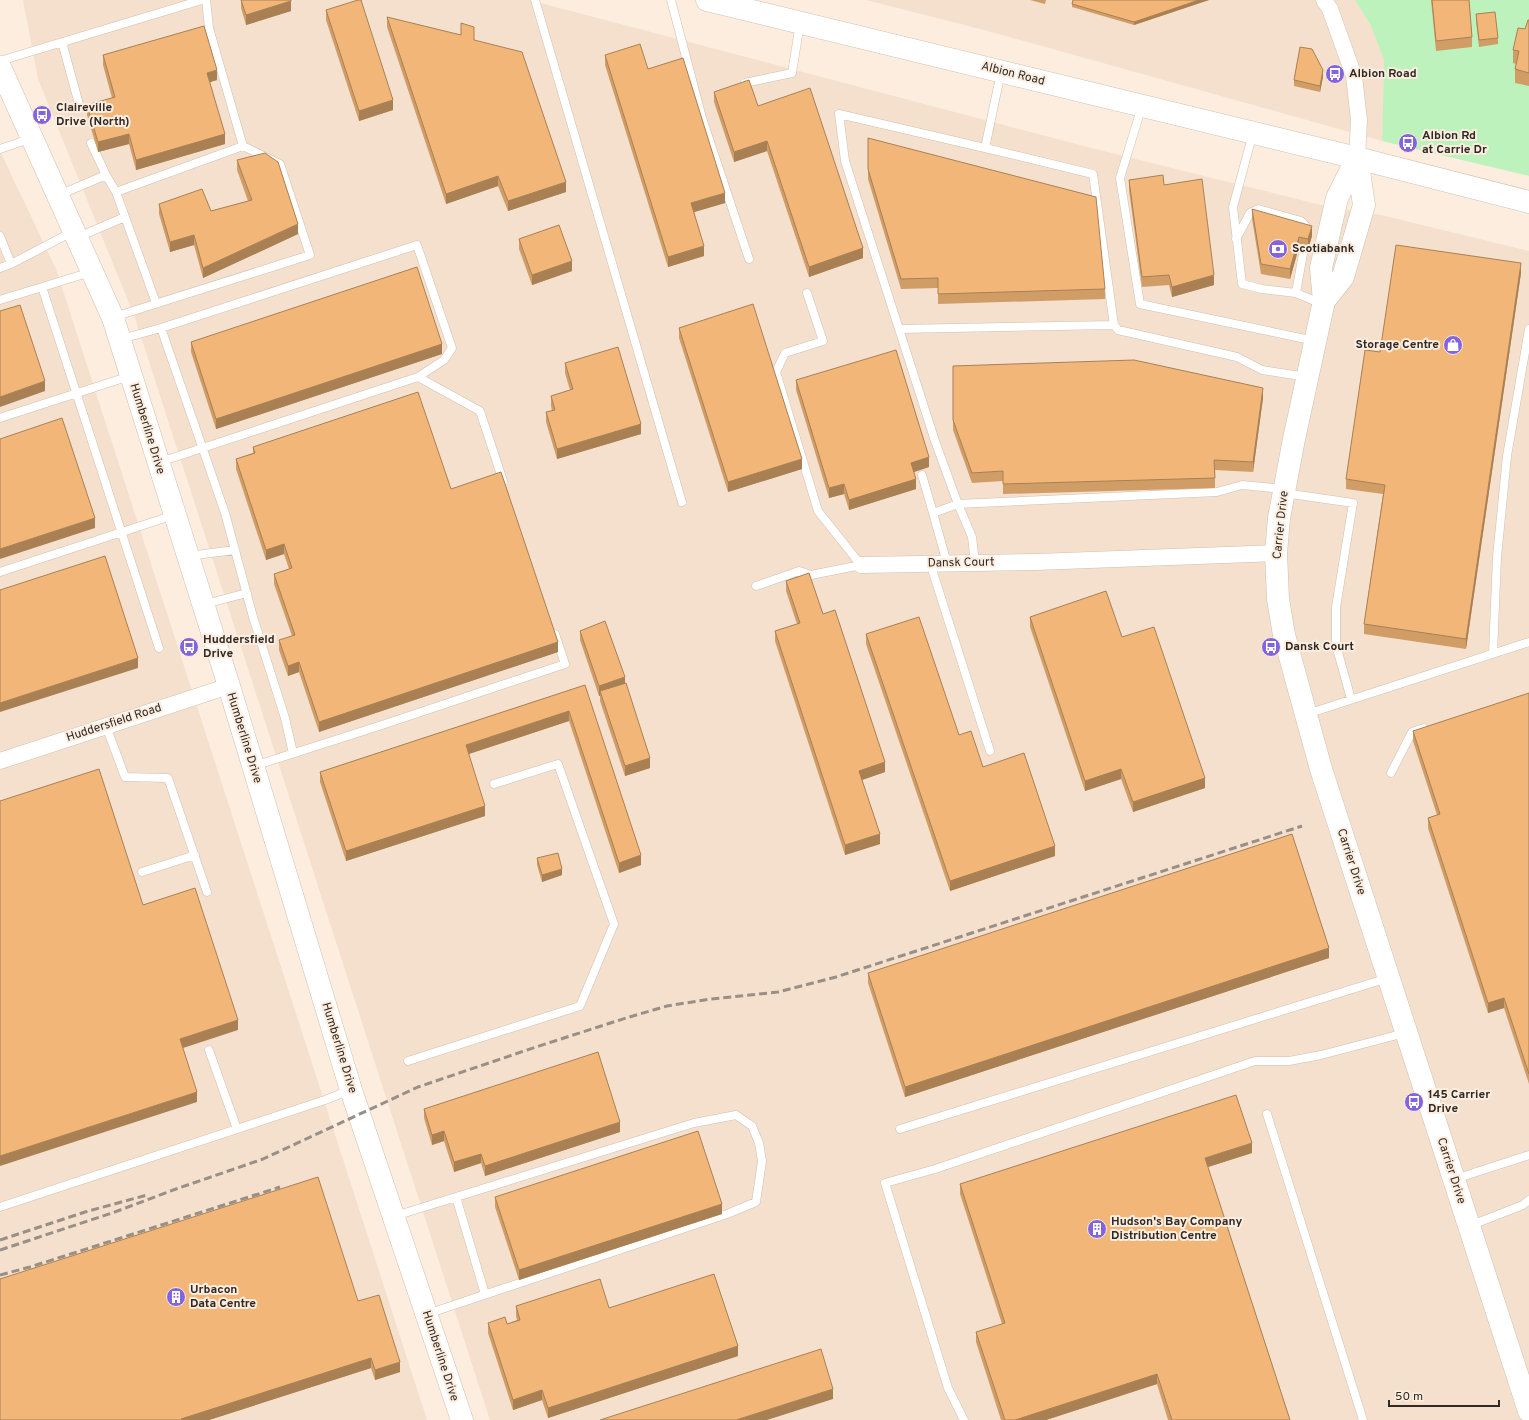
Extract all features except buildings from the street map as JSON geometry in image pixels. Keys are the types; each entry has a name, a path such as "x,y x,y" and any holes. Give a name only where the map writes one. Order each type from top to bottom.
{"street":[{"name":"Albion Road","path":"707,0 1253,132 1529,202"},
{"name":"Carrier Drive","path":"1324,0 1330,9 1354,76 1359,120 1357,158 1364,205 1343,277 1324,303 1294,439 1279,518 1276,553 1278,599 1284,635 1321,769 1529,1411"},
{"name":"Humberline Drive","path":"0,67 113,318 229,686 351,1090 462,1420"},
{"name":"Dansk Court","path":"861,565 1036,562 1276,553"},
{"name":"Huddersfield Road","path":"0,761 229,686"}],"lane":[{"path":"0,61 202,0"},
{"path":"206,0 209,28 243,146"},
{"path":"535,0 682,502"},
{"path":"671,0 702,118 749,259"},
{"path":"745,83 792,73 800,23"},
{"path":"62,42 80,108"},
{"path":"984,148 1001,71"},
{"path":"1142,106 1120,178 1140,304 1316,341"},
{"path":"975,563 972,537 935,442 845,161 839,114 1093,174 1114,325 1118,330 1238,357 1262,370 1308,377"},
{"path":"1253,132 1233,207 1242,284 1262,289 1296,293 1324,303"},
{"path":"0,149 33,138"},
{"path":"91,143 116,192 156,303"},
{"path":"113,318 310,255 280,164 243,146 116,192"},
{"path":"58,196 106,175"},
{"path":"1236,239 1250,213 1258,209 1301,221 1305,225 1307,234"},
{"path":"0,268 76,234 125,217"},
{"path":"0,236 11,264"},
{"path":"120,339 161,328 417,245 452,348 444,360 418,377 158,463"},
{"path":"1296,293 1304,248"},
{"path":"0,300 92,271"},
{"path":"42,287 159,648"},
{"path":"756,586 799,571 811,575 861,565 818,511 776,372 786,353 823,341 807,293"},
{"path":"899,330 1114,325"},
{"path":"161,328 225,513 247,593 285,718 293,753"},
{"path":"1494,654 1497,557 1507,456 1529,329"},
{"path":"0,418 131,376"},
{"path":"418,377 480,411 507,493"},
{"path":"922,475 947,563"},
{"path":"933,513 958,504 1217,492 1242,486 1284,491 1353,503 1336,607 1336,645 1351,699"},
{"path":"0,572 174,515"},
{"path":"187,556 235,550"},
{"path":"930,563 990,751"},
{"path":"203,604 247,593"},
{"path":"253,766 389,723 565,664 552,626"},
{"path":"1306,714 1529,642"},
{"path":"1391,773 1412,732 1434,725"},
{"path":"106,726 125,777 168,778 207,892"},
{"path":"408,1061 580,1006 614,924 558,764 494,784"},
{"path":"142,872 195,855"},
{"path":"900,1128 1388,978"},
{"path":"964,1420 948,1388 885,1183 935,1169 1255,1061 1289,1061 1321,1055 1406,1033"},
{"path":"209,1050 237,1129"},
{"path":"0,1207 351,1090"},
{"path":"1267,1114 1363,1420"},
{"path":"393,1217 694,1123 736,1115 752,1126 758,1143 762,1161 756,1202 727,1214 426,1314"},
{"path":"1454,1180 1529,1155"},
{"path":"456,1197 485,1294"},
{"path":"1469,1226 1523,1205 1529,1200"}],"shaded area":[{"path":"23,0 529,0 1099,150 1325,206 1381,215 1529,251 1529,1420 490,1420 135,318 38,79"},
{"path":"866,0 1355,0 1370,24 1384,60 1382,141 988,31"},
{"path":"0,151 56,269 427,1420 0,1420"}],"green space":[{"path":"1355,0 1529,0 1529,176 1382,141 1384,60 1370,24"}],"railway":[{"path":"0,1250 112,1213 263,1159 418,1087 536,1047 667,1006 711,999 778,992 836,977 1302,826"},
{"path":"0,1275 30,1267 280,1187"},
{"path":"0,1240 85,1212 147,1195"}],"place":[{"name":"Albion Road","path":"1335,74"},
{"name":"Claireville Drive (North)","path":"42,115"},
{"name":"Albion Rd at Carrie Dr","path":"1408,143"},
{"name":"Scotiabank","path":"1278,249"},
{"name":"Storage Centre","path":"1453,345"},
{"name":"Huddersfield Drive","path":"189,647"},
{"name":"Dansk Court","path":"1271,647"},
{"name":"145 Carrier Drive","path":"1414,1102"},
{"name":"Hudson's Bay Company Distribution Centre","path":"1097,1229"},
{"name":"Urbacon Data Centre","path":"176,1297"}]}
